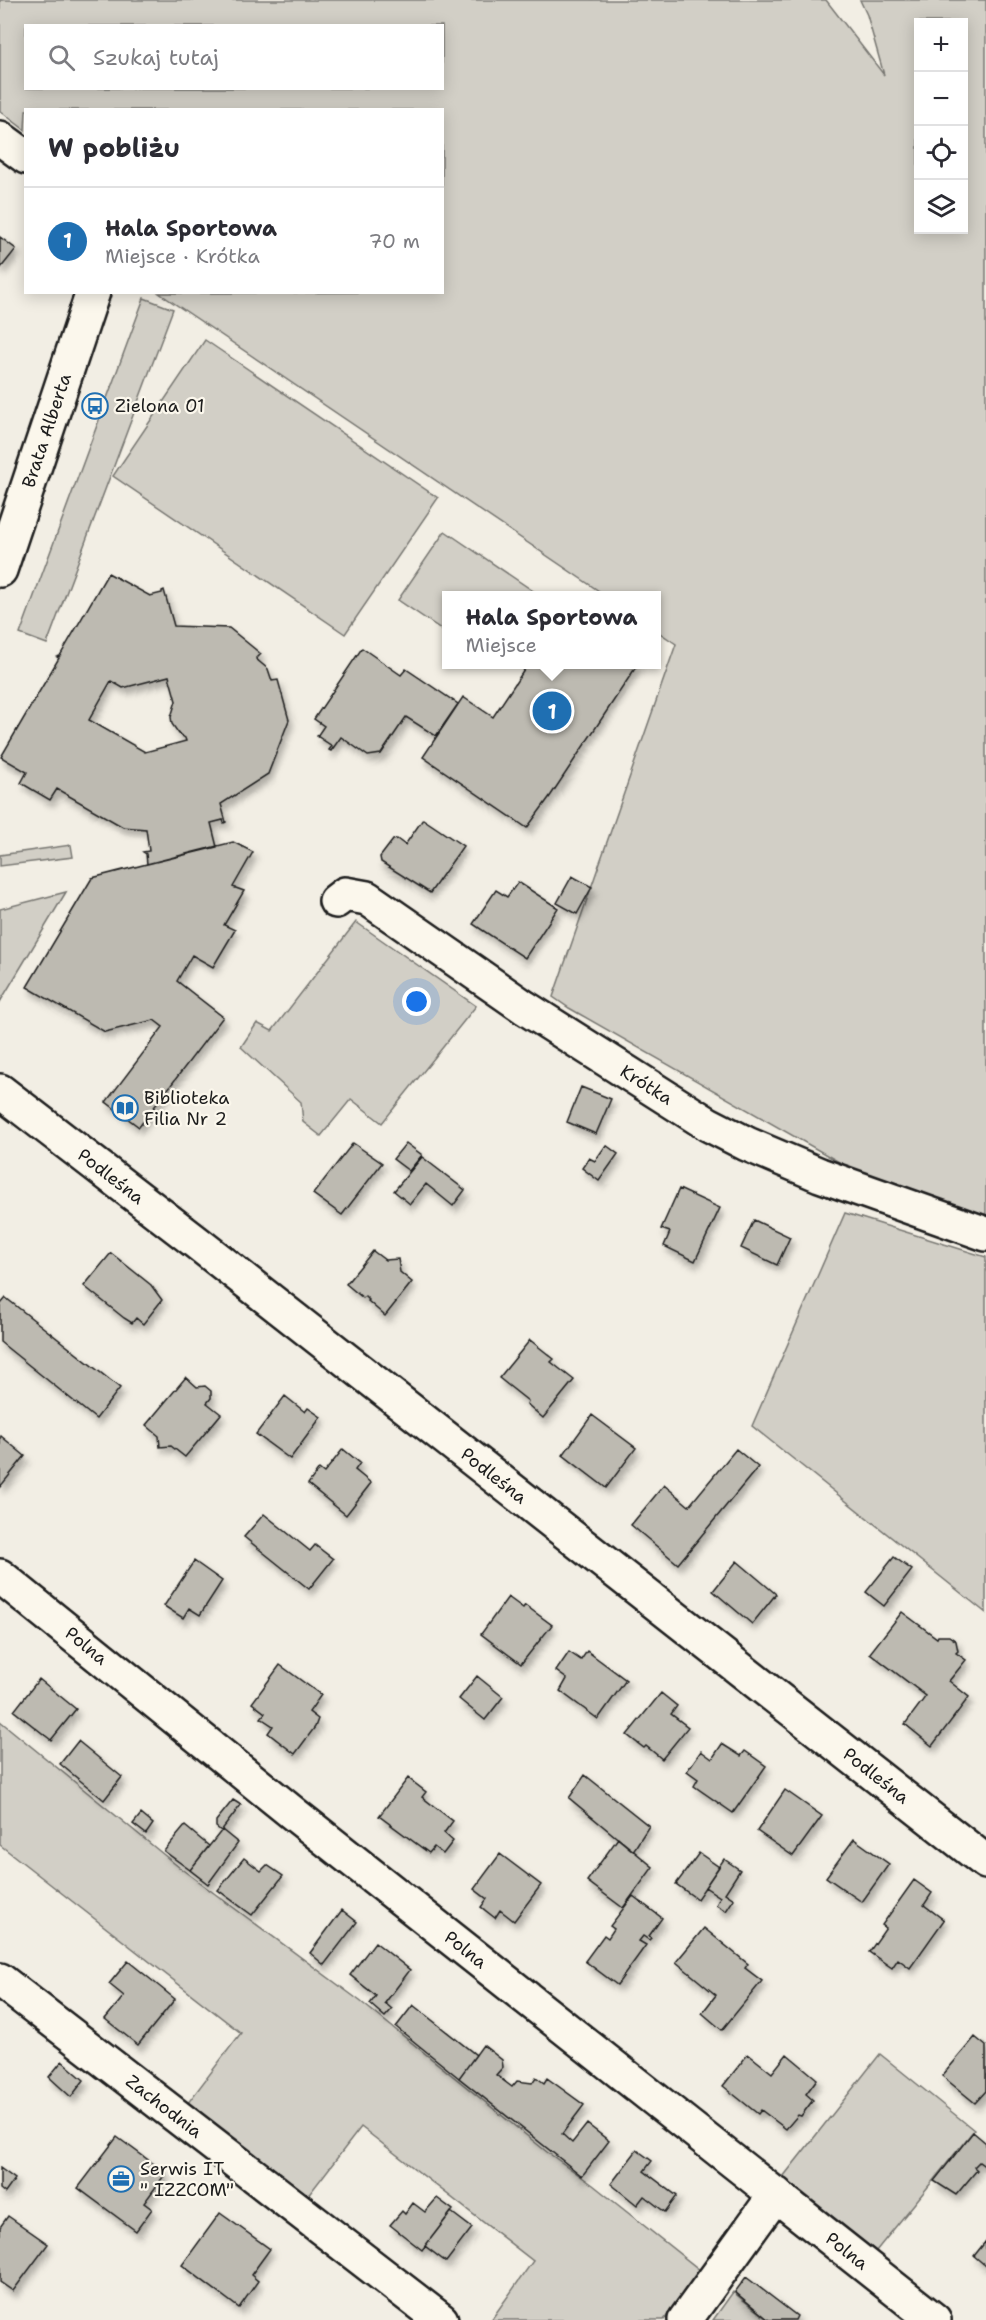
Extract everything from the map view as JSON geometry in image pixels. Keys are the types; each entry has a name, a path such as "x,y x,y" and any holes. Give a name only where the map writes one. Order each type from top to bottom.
{"street":[{"path":"0,138 24,156"},
{"name":"Brata Alberta","path":"0,570 92,294"},
{"name":"Krótka","path":"336,901 345,894 367,898 524,1007 718,1129 820,1175 986,1234"},
{"name":"Podleśna","path":"0,1091 986,1862"},
{"name":"Polna","path":"0,1576 294,1814 934,2320"},
{"name":"Zachodnia","path":"0,1980 441,2320"},
{"path":"685,2320 776,2194"}],"shaded area":[{"path":"0,0 826,0 884,75 867,15 860,0 986,0 986,1217 846,1166 553,997 676,644 661,634 661,591 599,591 160,294 444,294 444,108 24,108 24,129 0,111"},
{"path":"144,298 173,309 47,644 20,634"},
{"path":"205,340 438,498 345,634 113,476"},
{"path":"445,531 533,591 442,591 442,630 398,600"},
{"path":"71,845 73,857 0,866 0,855"},
{"path":"66,892 0,1002 0,909"},
{"path":"356,922 476,1006 382,1123 351,1099 321,1136 303,1122 301,1102 241,1047 257,1023 272,1031"},
{"path":"845,1213 986,1257 986,1613 752,1426"},
{"path":"0,1721 180,1868 360,2001 547,2152 593,2185 701,2271 664,2320 491,2320 533,2261 361,2127 304,2201 184,2108 241,2033 0,1845"},
{"path":"880,2054 974,2130 876,2251 783,2177"},
{"path":"733,2292 768,2320 713,2320"}],"building":[{"path":"0,237 16,249 0,269"},
{"path":"108,573 150,596 162,593 164,590 174,626 229,628 261,654 256,659 268,669 272,681 278,680 289,720 268,774 221,804 226,822 224,823 223,820 211,823 217,847 147,864 146,854 143,852 149,851 146,829 123,827 57,789 50,800 21,783 27,772 1,757 59,658 57,657 60,656","holes":["169,676 176,701 171,717 172,724 186,741 145,752 89,720 111,681 123,688"]},
{"path":"362,648 401,675 406,669 458,704 436,736 406,717 381,754 368,756 341,737 331,751 329,750 332,746 317,736 324,726 314,719"},
{"path":"525,669 635,669 527,828 423,757 463,697 493,717"},
{"path":"423,819 463,846 430,893 381,862 380,857 393,840 397,839 405,845"},
{"path":"233,842 253,852 233,887 244,891 224,925 235,930 213,967 192,955 177,981 223,1017 139,1127 106,1102 163,1027 154,1020 105,1032 27,987 92,878"},
{"path":"572,876 592,887 577,914 557,903"},
{"path":"518,882 558,908 525,958 473,924 496,890 507,897"},
{"path":"581,1087 611,1099 596,1134 567,1122"},
{"path":"353,1143 382,1163 342,1215 313,1194"},
{"path":"406,1143 422,1155 409,1171 393,1159"},
{"path":"606,1145 618,1154 599,1181 582,1168 589,1158 595,1161"},
{"path":"422,1157 465,1190 453,1206 426,1184 410,1204 394,1191"},
{"path":"679,1189 720,1208 695,1261 664,1246 670,1232 661,1229"},
{"path":"754,1220 790,1237 777,1265 741,1248"},
{"path":"373,1251 385,1260 398,1259 400,1272 412,1282 385,1316 365,1296 363,1298 346,1284"},
{"path":"111,1253 151,1285 162,1300 143,1324 136,1318 132,1323 124,1318 84,1286"},
{"path":"6,1298 120,1388 96,1419 0,1342 0,1305"},
{"path":"530,1340 554,1359 551,1362 574,1380 543,1418 527,1404 528,1401 499,1378"},
{"path":"186,1377 197,1387 205,1386 211,1391 211,1398 207,1403 221,1414 185,1457 171,1446 160,1447 159,1436 146,1425"},
{"path":"285,1396 305,1412 308,1408 321,1417 290,1459 256,1434"},
{"path":"592,1415 636,1448 606,1488 563,1455"},
{"path":"1,1436 25,1456 0,1487 0,1438"},
{"path":"343,1449 360,1463 355,1470 371,1483 346,1515 308,1484 319,1469 324,1473"},
{"path":"736,1449 758,1467 678,1564 631,1525 664,1485 689,1506"},
{"path":"264,1514 310,1551 315,1545 333,1559 309,1589 244,1537"},
{"path":"894,1557 912,1570 884,1606 866,1592"},
{"path":"194,1561 222,1581 200,1615 189,1608 183,1618 164,1606"},
{"path":"737,1561 776,1594 752,1624 713,1591"},
{"path":"508,1597 523,1608 525,1605 552,1625 521,1664 481,1634"},
{"path":"902,1612 937,1638 938,1636 949,1636 956,1641 958,1651 956,1653 966,1660 949,1681 969,1697 932,1746 905,1724 926,1696 870,1653"},
{"path":"587,1651 626,1680 598,1719 560,1691 567,1679 556,1671 569,1652 581,1660"},
{"path":"280,1665 321,1695 309,1712 318,1719 315,1727 295,1754 268,1733 273,1726 261,1718 265,1713 252,1703"},
{"path":"477,1676 503,1697 485,1720 459,1699"},
{"path":"39,1679 76,1709 51,1740 14,1711"},
{"path":"661,1693 677,1706 671,1714 688,1727 662,1759 627,1735"},
{"path":"78,1741 122,1777 104,1800 60,1764"},
{"path":"722,1744 741,1756 745,1751 766,1766 733,1813 694,1786 698,1779 687,1771 701,1751 712,1759"},
{"path":"585,1775 649,1826 633,1851 569,1798"},
{"path":"408,1778 426,1792 422,1797 453,1821 444,1833 453,1841 443,1854 434,1847 429,1853 379,1816"},
{"path":"785,1790 822,1816 793,1856 757,1831"},
{"path":"233,1800 241,1805 221,1831 216,1827 216,1821"},
{"path":"141,1814 153,1824 146,1834 133,1824"},
{"path":"185,1826 209,1846 190,1870 164,1851"},
{"path":"222,1830 238,1843 208,1884 190,1870"},
{"path":"618,1838 653,1867 623,1908 587,1881"},
{"path":"854,1839 889,1864 862,1902 826,1877"},
{"path":"699,1853 719,1867 697,1899 676,1884"},
{"path":"500,1854 541,1885 514,1921 500,1910 495,1918 481,1907 487,1899 474,1889"},
{"path":"244,1858 261,1871 267,1865 283,1876 252,1915 218,1890"},
{"path":"724,1859 740,1870 725,1893 734,1899 726,1911 716,1905 720,1897 705,1887"},
{"path":"914,1880 932,1893 924,1905 944,1920 910,1968 898,1959 892,1968 869,1952 886,1928 882,1925"},
{"path":"633,1896 662,1918 649,1936 651,1938 649,1940 643,1936 639,1941 646,1945 617,1985 585,1961 604,1935 608,1938 614,1929 610,1926"},
{"path":"342,1910 357,1922 324,1965 310,1953"},
{"path":"704,1928 748,1964 745,1968 762,1981 722,2030 702,2013 716,1995 676,1962"},
{"path":"375,1942 410,1970 385,2003 392,2009 385,2017 370,2004 376,1996 350,1975"},
{"path":"128,1961 175,1999 138,2045 105,2019 124,1996 109,1984"},
{"path":"413,2005 476,2055 459,2078 396,2027"},
{"path":"975,2037 986,2046 986,2091 975,2103 942,2076"},
{"path":"483,2045 502,2060 503,2067 496,2075 512,2087 517,2081 532,2083 536,2077 544,2083 547,2078 584,2105 562,2134 572,2143 587,2124 609,2141 582,2176 459,2078"},
{"path":"748,2054 772,2073 787,2054 817,2079 806,2094 813,2100 801,2116 798,2115 786,2129 761,2110 758,2114 723,2086"},
{"path":"62,2061 84,2080 71,2097 49,2077"},
{"path":"973,2132 986,2143 986,2167 979,2162 974,2167 977,2170 956,2195 934,2181"},
{"path":"117,2137 166,2173 144,2203 152,2209 136,2231 78,2188"},
{"path":"637,2150 652,2161 644,2171 677,2196 665,2212 644,2196 637,2205 611,2184"},
{"path":"0,2168 15,2179 5,2193 0,2189"},
{"path":"437,2198 453,2210 422,2250 390,2225 402,2211 405,2214 413,2203 425,2212"},
{"path":"451,2212 472,2228 446,2262 425,2246"},
{"path":"220,2213 270,2249 251,2275 258,2281 239,2308 182,2265"},
{"path":"8,2216 48,2244 13,2291 0,2282 0,2227"},
{"path":"986,2241 986,2266 974,2256"},
{"path":"746,2277 797,2316 795,2320 769,2320 735,2292"}],"place":[{"name":"Zielona 01","path":"95,406"},
{"name":"Hala Sportowa","path":"552,711"},
{"name":"Biblioteka Filia Nr 2","path":"125,1108"},
{"name":"Serwis IT \" IZZCOM\"","path":"121,2179"}]}
